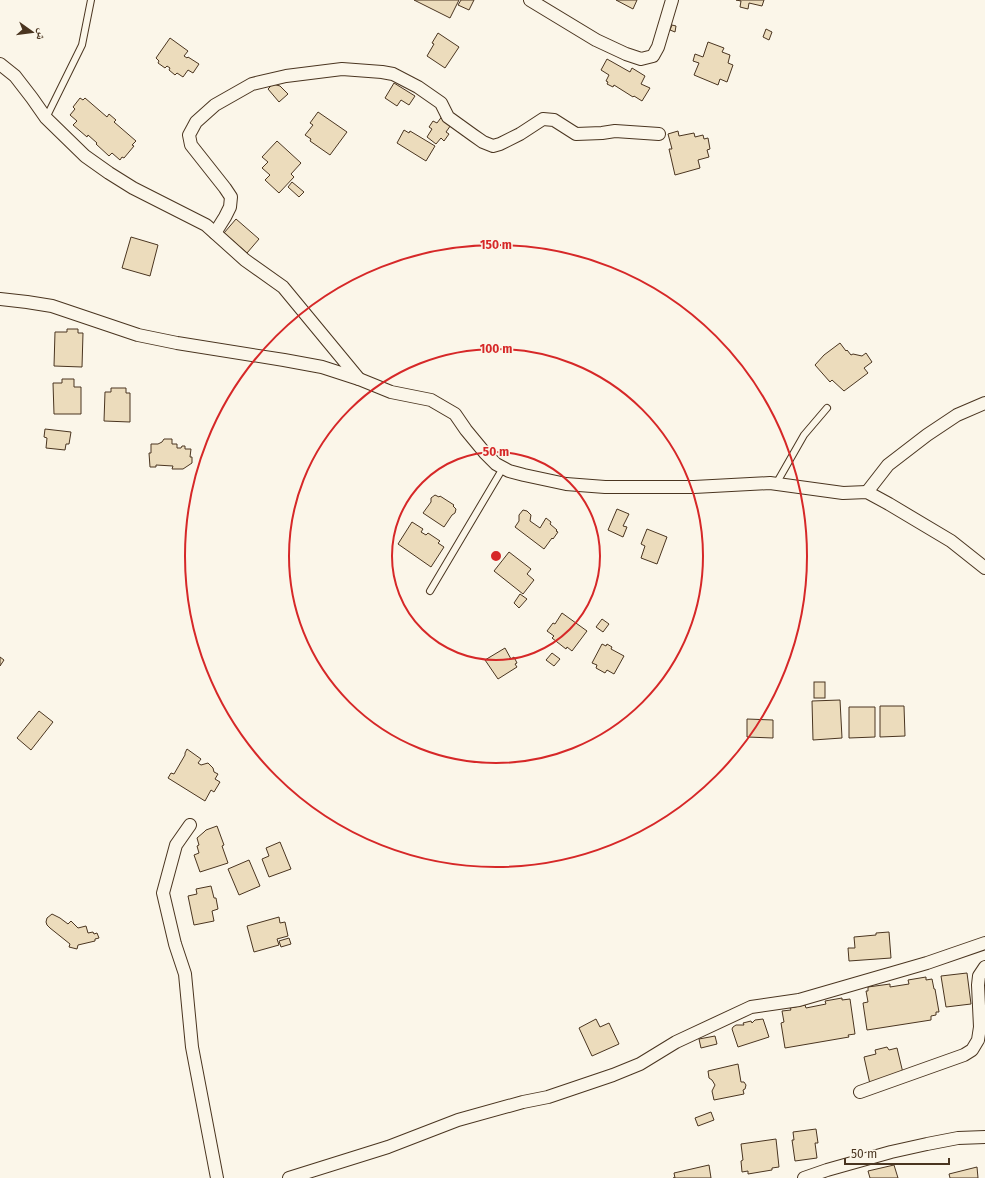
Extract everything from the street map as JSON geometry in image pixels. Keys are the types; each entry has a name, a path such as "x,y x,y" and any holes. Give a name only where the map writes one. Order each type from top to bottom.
{"street":[{"path":"530,0 596,40 641,60 653,56 658,47 672,0"},
{"path":"0,64 15,76 46,118 85,156 133,188 206,225 245,260 283,287 359,379"},
{"path":"215,232 226,217 230,207 231,198 225,188 190,145 189,135 196,122 215,104 252,84 286,76 342,69 393,74 418,87 441,103 448,116 473,136 493,146 520,134 543,118 554,120 576,134 615,131 659,134"},
{"path":"0,299 52,306 138,335 177,344 322,367 359,379 391,392 431,400 455,414 466,430 496,464 509,471 524,475 566,484 605,487 694,487 733,484 776,484 843,493 866,492 890,504 951,541 985,568"},
{"path":"866,492 888,465 927,434 957,416 985,403"},
{"path":"190,825 176,845 164,893 175,944 184,974 192,1047 217,1178"},
{"path":"289,1178 388,1147 458,1120 510,1105 548,1097 613,1075 640,1064 676,1042 751,1007 799,1000 920,965 985,944"},
{"path":"860,1092 964,1055 972,1050 978,1040 980,1027 978,985 980,976 985,967"},
{"path":"804,1178 891,1152 958,1138 985,1137"}],"lane":[{"path":"46,118 82,45 91,0"},
{"path":"776,484 804,435 827,408"},
{"path":"430,591 503,468"}],"building":[{"path":"414,0 459,0 450,18"},
{"path":"461,0 474,0 469,10 458,5"},
{"path":"616,0 637,0 633,9"},
{"path":"736,0 764,0 762,6 749,3 748,9 740,7 741,1"},
{"path":"672,25 676,26 675,32 670,30"},
{"path":"766,29 772,32 769,40 763,37"},
{"path":"438,33 459,47 445,68 427,56"},
{"path":"170,38 188,51 184,56 199,64 193,73 188,70 183,77 177,73 175,75 169,70 170,68 167,66 165,68 158,63 159,61 156,58"},
{"path":"708,42 724,48 722,52 730,55 728,63 733,65 727,82 720,79 718,85 694,75 699,63 693,61 695,54 703,57"},
{"path":"607,59 630,72 632,68 645,76 641,84 650,88 642,101 614,85 613,87 607,84 608,82 606,81 609,75 601,70"},
{"path":"394,83 415,96 409,105 401,100 397,106 385,98"},
{"path":"273,84 280,86 288,94 279,102 268,89"},
{"path":"80,98 83,100 85,98 107,117 109,114 116,120 114,122 136,141 132,145 134,146 124,158 122,157 120,160 112,153 109,156 88,135 87,137 73,125 77,121 70,115 75,109 73,107"},
{"path":"318,112 347,132 330,155 310,141 311,139 305,135 313,125 310,123"},
{"path":"443,115 453,122 446,132 449,134 444,141 441,138 436,144 427,137 432,129 429,127 433,121 437,123"},
{"path":"404,130 409,133 410,131 435,146 426,161 397,143"},
{"path":"678,131 679,136 694,133 695,137 703,135 704,139 708,138 710,149 707,150 709,157 698,160 700,168 675,175 669,149 672,149 668,134"},
{"path":"277,141 301,163 291,174 294,177 279,193 265,180 270,175 262,168 268,162 262,157"},
{"path":"292,182 304,192 299,197 288,187"},
{"path":"236,219 259,239 247,253 224,233"},
{"path":"131,237 158,245 150,276 122,268"},
{"path":"67,329 78,329 78,333 83,333 82,367 54,366 55,332 67,332"},
{"path":"840,343 851,355 862,356 866,353 872,362 864,368 868,373 844,391 832,380 830,382 815,365 824,355"},
{"path":"62,379 74,379 74,387 81,387 81,414 54,414 53,383 62,383"},
{"path":"111,388 126,388 126,393 130,393 130,422 104,421 105,392 111,392"},
{"path":"45,429 71,432 69,444 66,444 65,450 46,448 47,438 44,437"},
{"path":"164,439 172,439 172,444 177,444 177,448 185,446 185,449 191,449 190,457 192,457 192,463 183,469 172,469 173,466 156,465 156,467 150,467 149,453 151,453 151,444 158,444"},
{"path":"435,495 440,496 454,505 453,506 456,509 455,513 444,527 423,513 431,502 431,498"},
{"path":"617,509 629,514 623,526 627,527 623,537 608,530"},
{"path":"523,510 527,511 531,515 530,521 540,528 546,518 557,530 556,531 558,532 544,549 515,527 519,521 519,515"},
{"path":"412,522 423,529 421,532 426,535 428,533 440,541 438,543 444,547 431,567 398,544"},
{"path":"647,529 667,537 657,564 641,558 645,546 641,544"},
{"path":"509,552 531,569 527,574 534,580 523,594 494,571"},
{"path":"520,594 527,599 519,608 514,603"},
{"path":"562,613 587,631 572,651 567,647 566,649 552,638 554,636 547,631 553,623 555,624"},
{"path":"602,619 609,624 603,632 596,627"},
{"path":"602,644 606,646 607,644 612,647 611,649 624,656 614,674 607,670 605,673 596,668 597,665 592,663"},
{"path":"505,648 511,659 514,657 517,667 498,679 485,660"},
{"path":"552,653 560,659 554,666 546,660"},
{"path":"0,657 4,660 0,666"},
{"path":"814,682 825,682 825,698 814,698"},
{"path":"840,700 842,738 813,740 812,701"},
{"path":"880,706 904,706 905,736 880,737"},
{"path":"849,707 875,707 875,737 849,738"},
{"path":"39,711 53,722 31,750 17,738"},
{"path":"747,719 773,720 773,738 747,737"},
{"path":"187,749 201,759 198,763 201,765 208,763 213,768 214,772 218,774 215,779 220,782 214,792 211,790 205,801 168,778 171,773 174,774"},
{"path":"217,826 224,845 222,846 228,863 200,872 194,855 199,853 197,838 206,830"},
{"path":"280,842 291,869 269,877 262,859 269,856 266,848"},
{"path":"249,860 260,886 239,895 228,869"},
{"path":"211,886 214,898 216,898 218,909 212,911 214,921 194,925 188,896 197,894 196,889"},
{"path":"52,914 68,924 71,921 78,928 86,926 88,933 97,933 99,938 95,939 95,941 78,945 77,949 69,947 70,944 47,925 47,918"},
{"path":"279,917 280,923 285,922 288,936 277,939 279,945 254,952 247,926"},
{"path":"889,932 891,958 849,961 848,948 855,948 854,937"},
{"path":"289,938 291,944 281,947 279,941"},
{"path":"967,973 971,1004 946,1007 941,976"},
{"path":"926,977 926,980 932,979 939,1012 936,1012 936,1015 931,1016 931,1020 867,1030 863,1003 868,1002 866,991 868,991 868,987 890,984 890,987 909,984 908,980"},
{"path":"842,998 842,1000 850,999 855,1034 848,1035 849,1037 785,1048 781,1023 784,1022 782,1011 791,1010 790,1008 805,1005 806,1008 826,1004 825,1001"},
{"path":"596,1019 600,1027 609,1023 619,1044 592,1056 579,1028"},
{"path":"763,1019 769,1037 738,1047 732,1029 733,1027 736,1025 744,1025 743,1023 751,1021 752,1023 755,1020"},
{"path":"715,1036 717,1044 701,1048 699,1039"},
{"path":"887,1047 889,1050 897,1048 903,1073 870,1084 864,1057 876,1054 875,1050"},
{"path":"738,1064 741,1082 744,1082 746,1085 745,1089 743,1090 744,1094 714,1100 712,1091 715,1085 709,1078 708,1071"},
{"path":"711,1112 714,1120 698,1126 695,1118"},
{"path":"816,1129 818,1143 815,1143 817,1158 795,1161 792,1140 794,1140 793,1132"},
{"path":"776,1139 779,1167 772,1168 772,1170 748,1174 748,1171 742,1172 741,1161 743,1160 741,1144"},
{"path":"709,1165 711,1178 675,1178 674,1173"},
{"path":"894,1165 898,1178 870,1178 868,1171"},
{"path":"977,1167 978,1178 950,1178 949,1174"}]}
